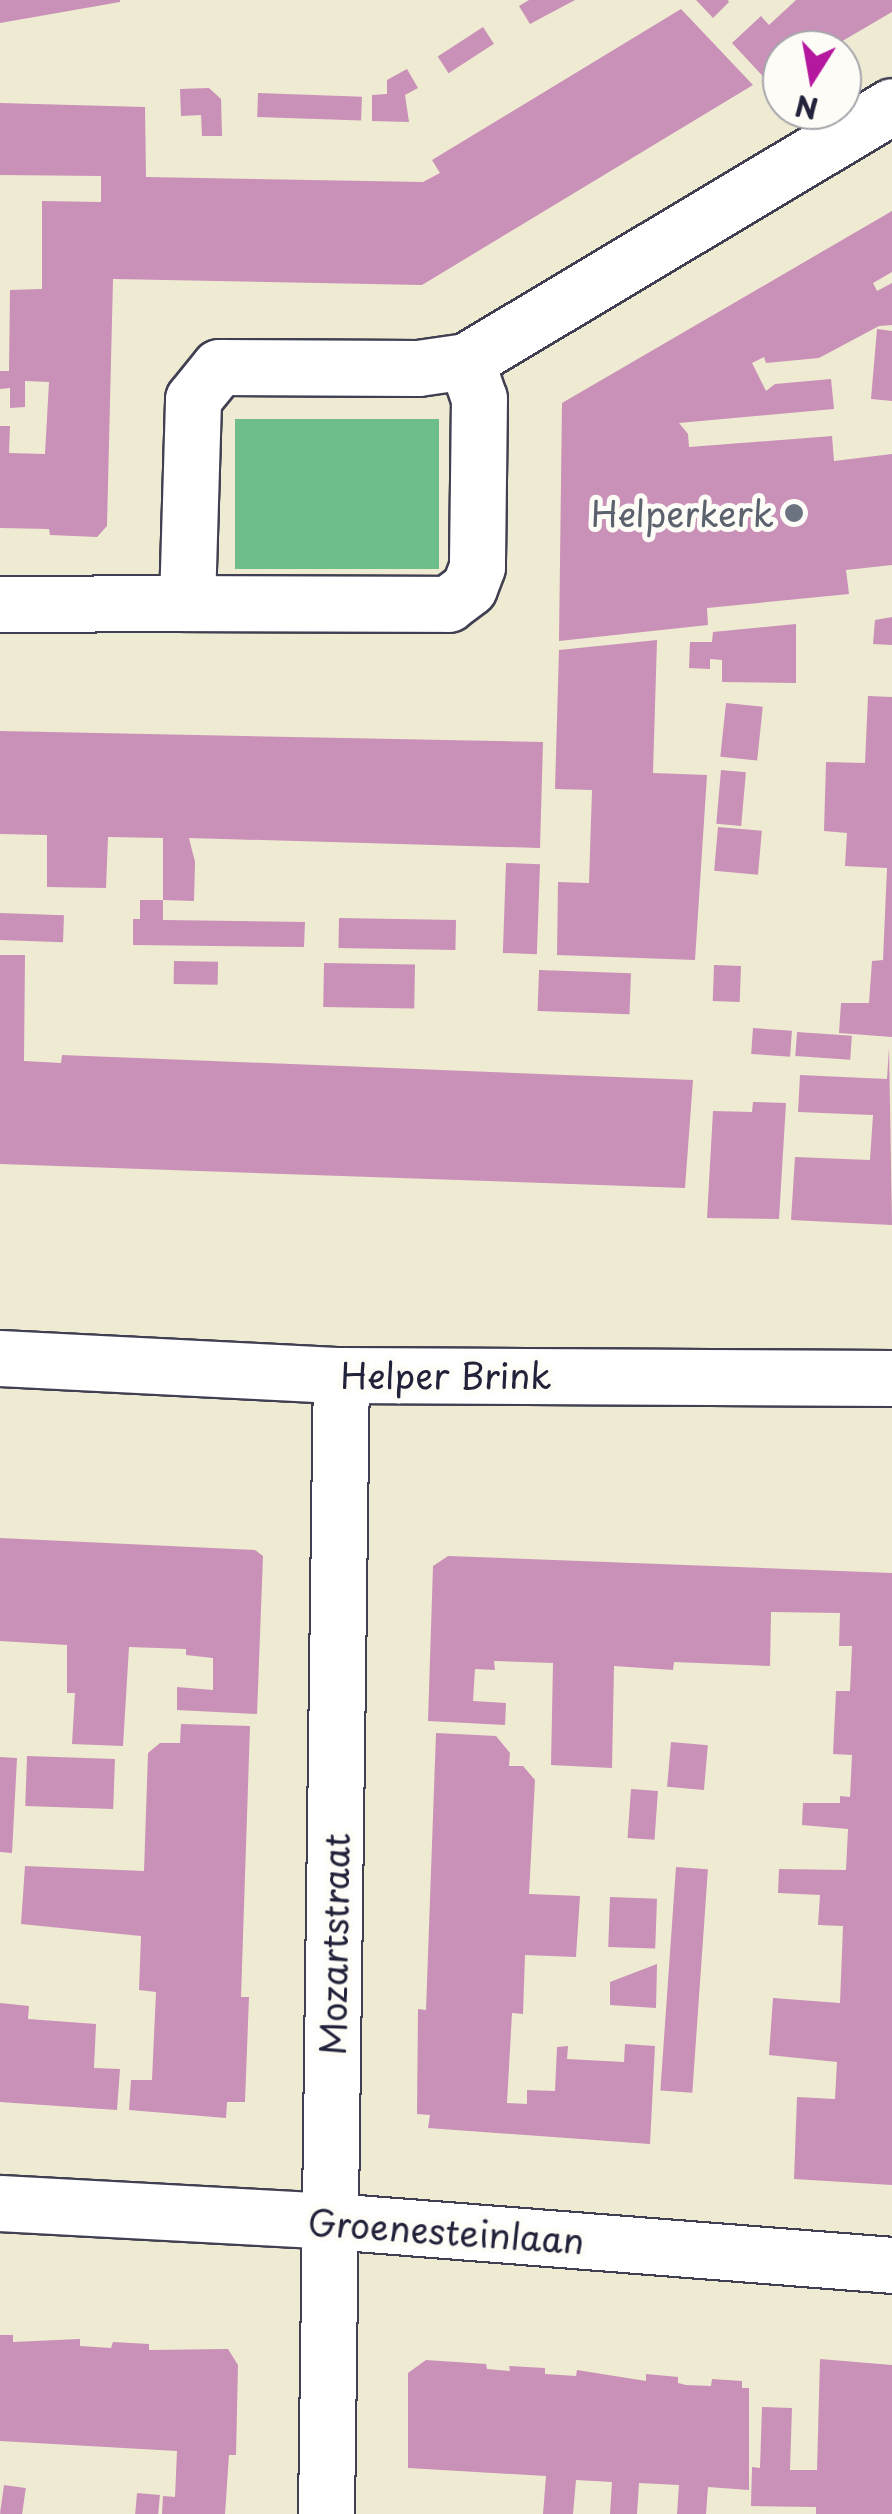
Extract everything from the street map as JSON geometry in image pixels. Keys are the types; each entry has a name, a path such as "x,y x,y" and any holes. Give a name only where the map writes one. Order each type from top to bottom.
{"street":[{"path":"187,603 192,399 219,367 418,368 466,361 892,106"},
{"path":"0,604 448,604 469,588 477,567 478,398 466,361"},
{"name":"Helper Brink","path":"0,1358 342,1375 892,1378"},
{"name":"Mozartstraat","path":"326,2514 342,1375"},
{"name":"Groenesteinlaan","path":"0,2202 331,2221 892,2266"}],"green space":[{"path":"235,419 439,419 439,569 235,569"}],"building":[{"path":"0,0 120,0 120,2 0,23"},
{"path":"529,0 575,0 530,24 519,6"},
{"path":"696,0 728,0 729,2 713,18"},
{"path":"796,0 892,0 892,12 861,30 762,30 762,75 732,43 761,16 769,25"},
{"path":"681,9 753,85 422,285 113,279 107,526 97,537 50,535 49,529 0,528 0,426 10,426 9,453 45,454 49,382 25,381 25,407 10,408 10,388 0,389 0,371 9,371 10,290 42,289 42,201 101,202 101,176 0,175 0,103 145,107 146,177 423,182 440,173 432,160"},
{"path":"483,27 494,44 449,73 438,56"},
{"path":"407,69 418,88 405,95 409,122 372,121 372,95 387,94 387,80"},
{"path":"209,88 221,99 222,136 202,136 201,115 181,116 180,89"},
{"path":"258,93 362,97 361,121 257,117"},
{"path":"892,211 892,272 873,283 877,291 892,283 892,325 879,326 819,358 766,363 764,357 752,363 766,391 775,384 831,379 834,409 679,423 688,434 689,447 832,436 834,461 892,454 892,565 846,570 849,594 707,608 708,625 559,641 562,403"},
{"path":"877,329 892,331 892,401 871,399"},
{"path":"892,617 892,645 873,644 875,620"},
{"path":"796,624 796,683 722,682 722,660 710,659 710,669 689,668 690,642 712,642 713,632"},
{"path":"657,640 653,773 707,775 695,960 557,955 558,882 589,883 592,790 555,789 559,650"},
{"path":"868,696 892,697 892,1037 839,1033 841,1003 869,1003 872,961 883,960 887,868 845,866 847,833 824,831 826,762 865,763"},
{"path":"726,703 763,707 757,761 720,757"},
{"path":"0,731 543,742 540,848 189,838 195,862 194,901 163,900 163,838 108,837 106,888 47,887 47,835 0,834"},
{"path":"721,770 746,772 741,826 716,824"},
{"path":"718,827 762,831 758,875 714,871"},
{"path":"506,863 540,864 537,954 503,953"},
{"path":"140,900 163,900 163,920 305,922 304,947 133,945 133,919 140,919"},
{"path":"0,913 64,915 63,942 0,940"},
{"path":"339,918 456,920 455,950 338,948"},
{"path":"0,955 25,955 24,1061 61,1063 62,1055 693,1080 685,1188 0,1164"},
{"path":"174,961 218,962 218,985 174,984"},
{"path":"324,963 415,965 414,1009 323,1007"},
{"path":"714,965 741,966 740,1002 713,1001"},
{"path":"539,970 631,973 630,1014 538,1011"},
{"path":"753,1028 792,1031 790,1057 751,1054"},
{"path":"797,1032 852,1036 850,1060 795,1056"},
{"path":"889,1047 892,1225 791,1220 795,1157 870,1160 873,1115 798,1112 800,1075 887,1079"},
{"path":"753,1102 786,1103 779,1219 707,1218 713,1111 752,1112"},
{"path":"0,1538 255,1550 263,1556 257,1714 177,1710 177,1687 213,1690 213,1658 186,1655 186,1649 129,1647 123,1746 72,1744 75,1693 67,1693 67,1645 0,1641"},
{"path":"448,1556 892,1573 892,2185 794,2179 797,2097 835,2099 837,2062 769,2055 773,1998 840,2003 843,1926 818,1925 820,1895 778,1893 779,1869 846,1870 848,1829 802,1825 803,1803 840,1803 840,1796 850,1797 852,1755 833,1754 836,1691 850,1691 852,1646 839,1646 840,1613 771,1612 770,1666 674,1662 673,1670 614,1666 612,1768 551,1765 553,1663 494,1661 495,1670 475,1669 473,1701 506,1703 505,1725 428,1721 433,1566"},
{"path":"181,1724 250,1726 241,1997 249,1997 245,2102 227,2102 226,2118 129,2110 131,2080 152,2080 156,1992 139,1990 141,1936 21,1924 25,1866 144,1871 148,1753 160,1743 180,1743"},
{"path":"436,1733 496,1736 510,1753 509,1766 523,1766 535,1780 529,1894 580,1896 576,1957 525,1955 523,2014 512,2013 507,2103 527,2104 527,2090 555,2091 557,2047 568,2046 567,2059 624,2062 625,2044 655,2046 650,2144 428,2128 430,2115 417,2114 418,2009 426,2010"},
{"path":"671,1742 708,1745 704,1790 667,1787"},
{"path":"27,1756 115,1759 113,1809 25,1806"},
{"path":"0,1757 17,1758 12,1853 0,1852"},
{"path":"631,1789 658,1791 655,1840 628,1838"},
{"path":"676,1867 708,1869 692,2093 660,2090"},
{"path":"610,1897 657,1899 655,1949 608,1947"},
{"path":"657,1964 656,2008 610,2005 610,1982"},
{"path":"0,2003 29,2006 28,2019 96,2024 94,2068 120,2069 117,2110 0,2102"},
{"path":"0,2335 13,2335 13,2342 80,2339 80,2346 111,2348 113,2342 149,2344 149,2350 228,2349 238,2365 236,2455 229,2455 225,2514 162,2514 163,2496 175,2497 177,2451 0,2441"},
{"path":"820,2359 892,2365 892,2514 816,2514 816,2507 751,2506 752,2467 760,2468 762,2407 792,2408 790,2470 817,2470"},
{"path":"426,2360 486,2364 487,2369 510,2371 509,2366 545,2368 545,2374 576,2376 577,2370 646,2381 646,2374 678,2377 678,2383 686,2385 711,2386 712,2379 742,2381 742,2388 749,2388 749,2490 708,2487 706,2514 677,2514 679,2485 639,2483 637,2514 610,2514 612,2482 576,2480 573,2514 543,2514 546,2476 408,2468 408,2373"},
{"path":"4,2485 26,2488 22,2514 0,2514"},
{"path":"137,2493 160,2495 158,2514 135,2514"}],"place":[{"name":"Helperkerk","path":"794,513"}]}
